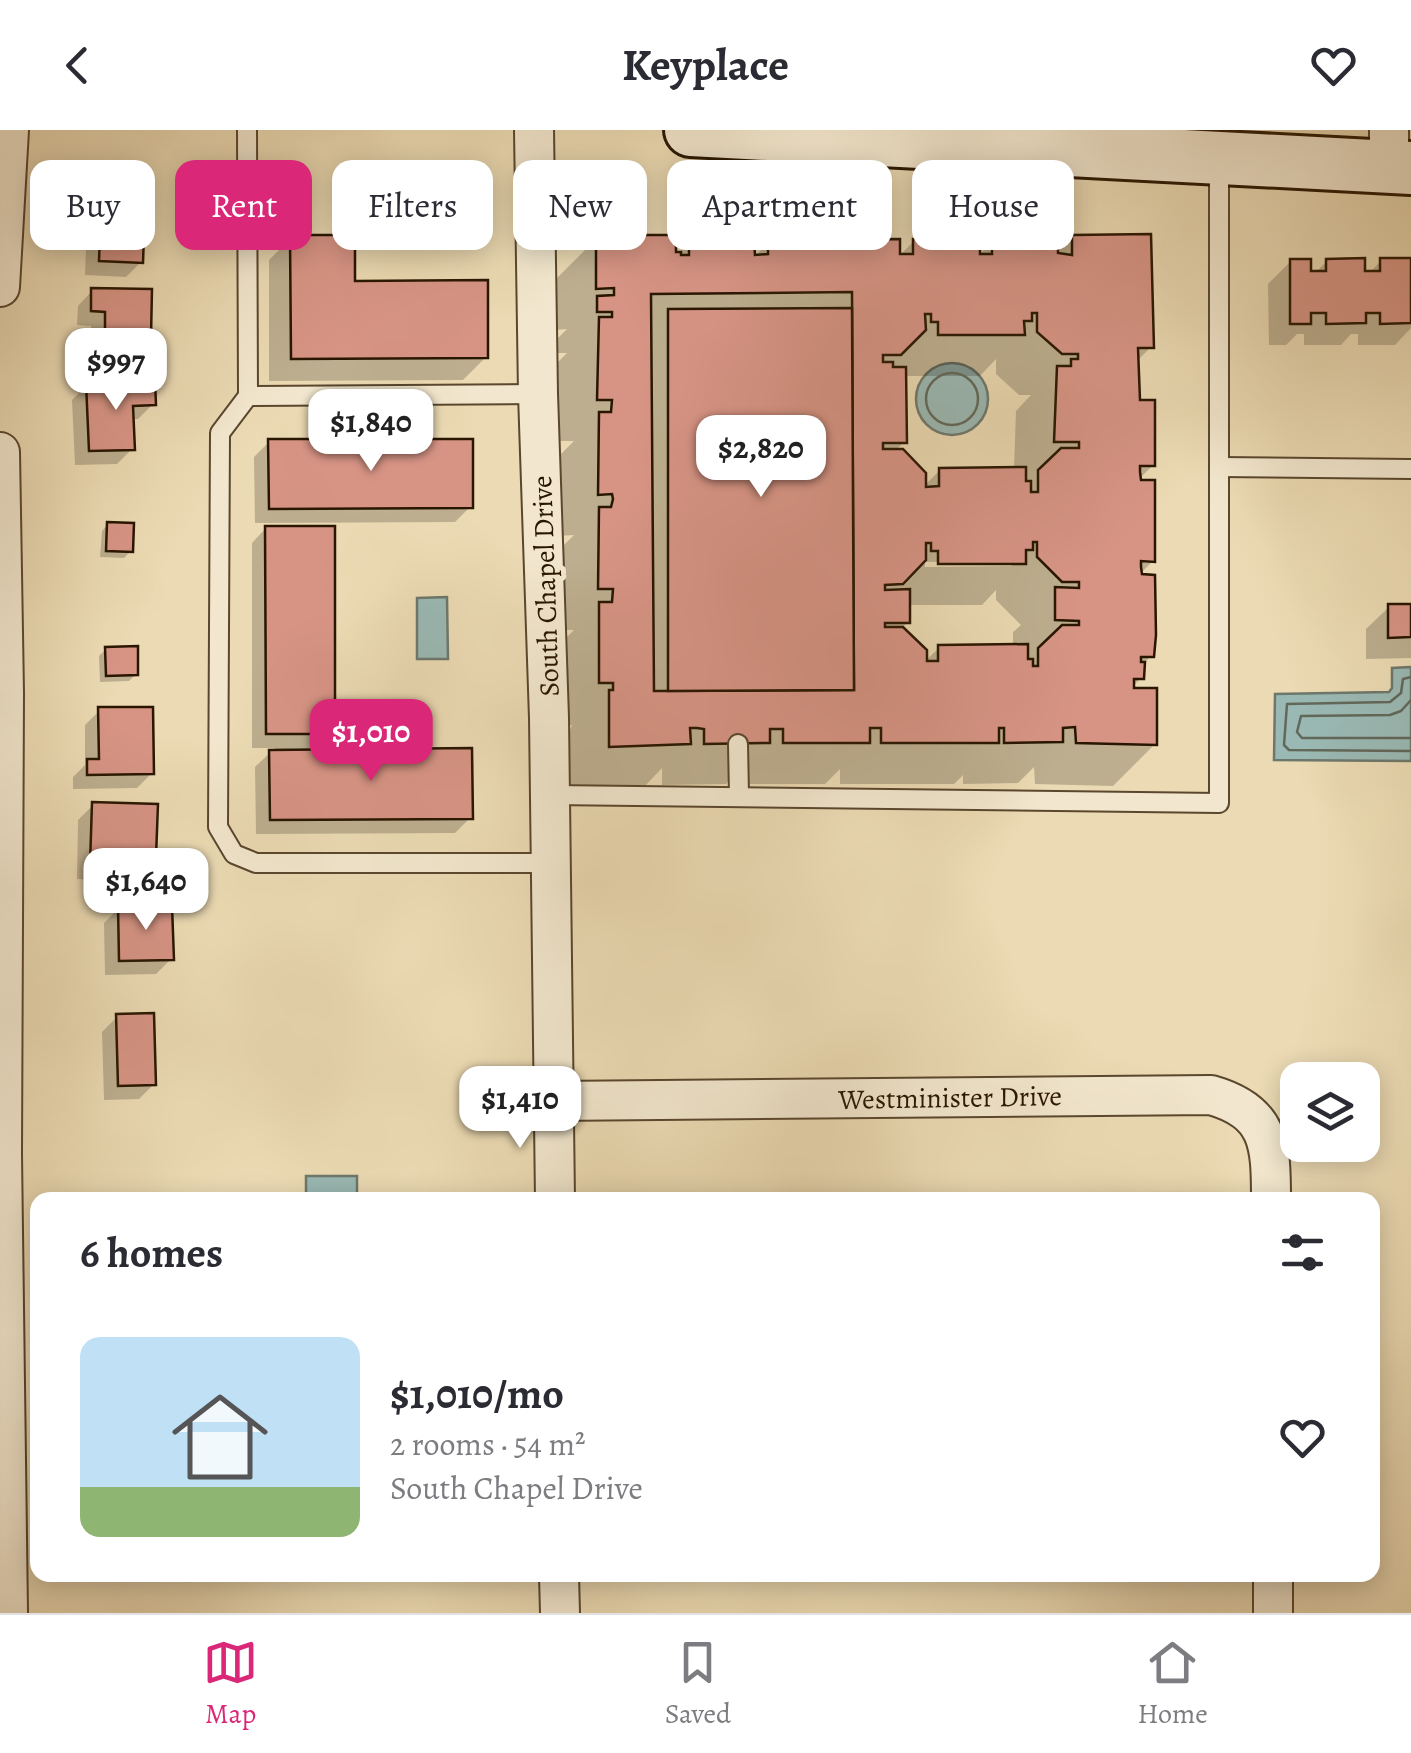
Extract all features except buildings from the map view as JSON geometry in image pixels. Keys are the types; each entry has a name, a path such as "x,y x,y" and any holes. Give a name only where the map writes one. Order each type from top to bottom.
{"main road":[{"path":"691,130 914,136 1210,153 1396,155"}],"street":[{"path":"0,287 9,130"},
{"name":"South Chapel Drive","path":"534,130 551,795 555,1192"},
{"path":"0,452 8,1613"},
{"name":"Westminister Drive","path":"554,1101 1211,1094 1237,1102 1253,1114 1264,1134 1270,1192"},
{"path":"559,1582 560,1613"},
{"path":"1273,1582 1273,1613"}],"lane":[{"path":"247,130 248,396 220,434 218,827 234,854 256,863 552,862"},
{"path":"551,795 1219,803 1219,467 1210,153"},
{"path":"248,396 538,394"},
{"path":"1219,467 1411,469"},
{"path":"738,744 740,795"}],"water":[{"path":"952,363 977,374 988,399 977,424 952,435 927,424 916,399 927,374"},
{"path":"447,597 448,659 417,659 417,598"},
{"path":"1411,667 1411,761 1274,760 1275,694 1389,692 1392,668"},
{"path":"306,1176 357,1176 357,1192 306,1192"}]}
